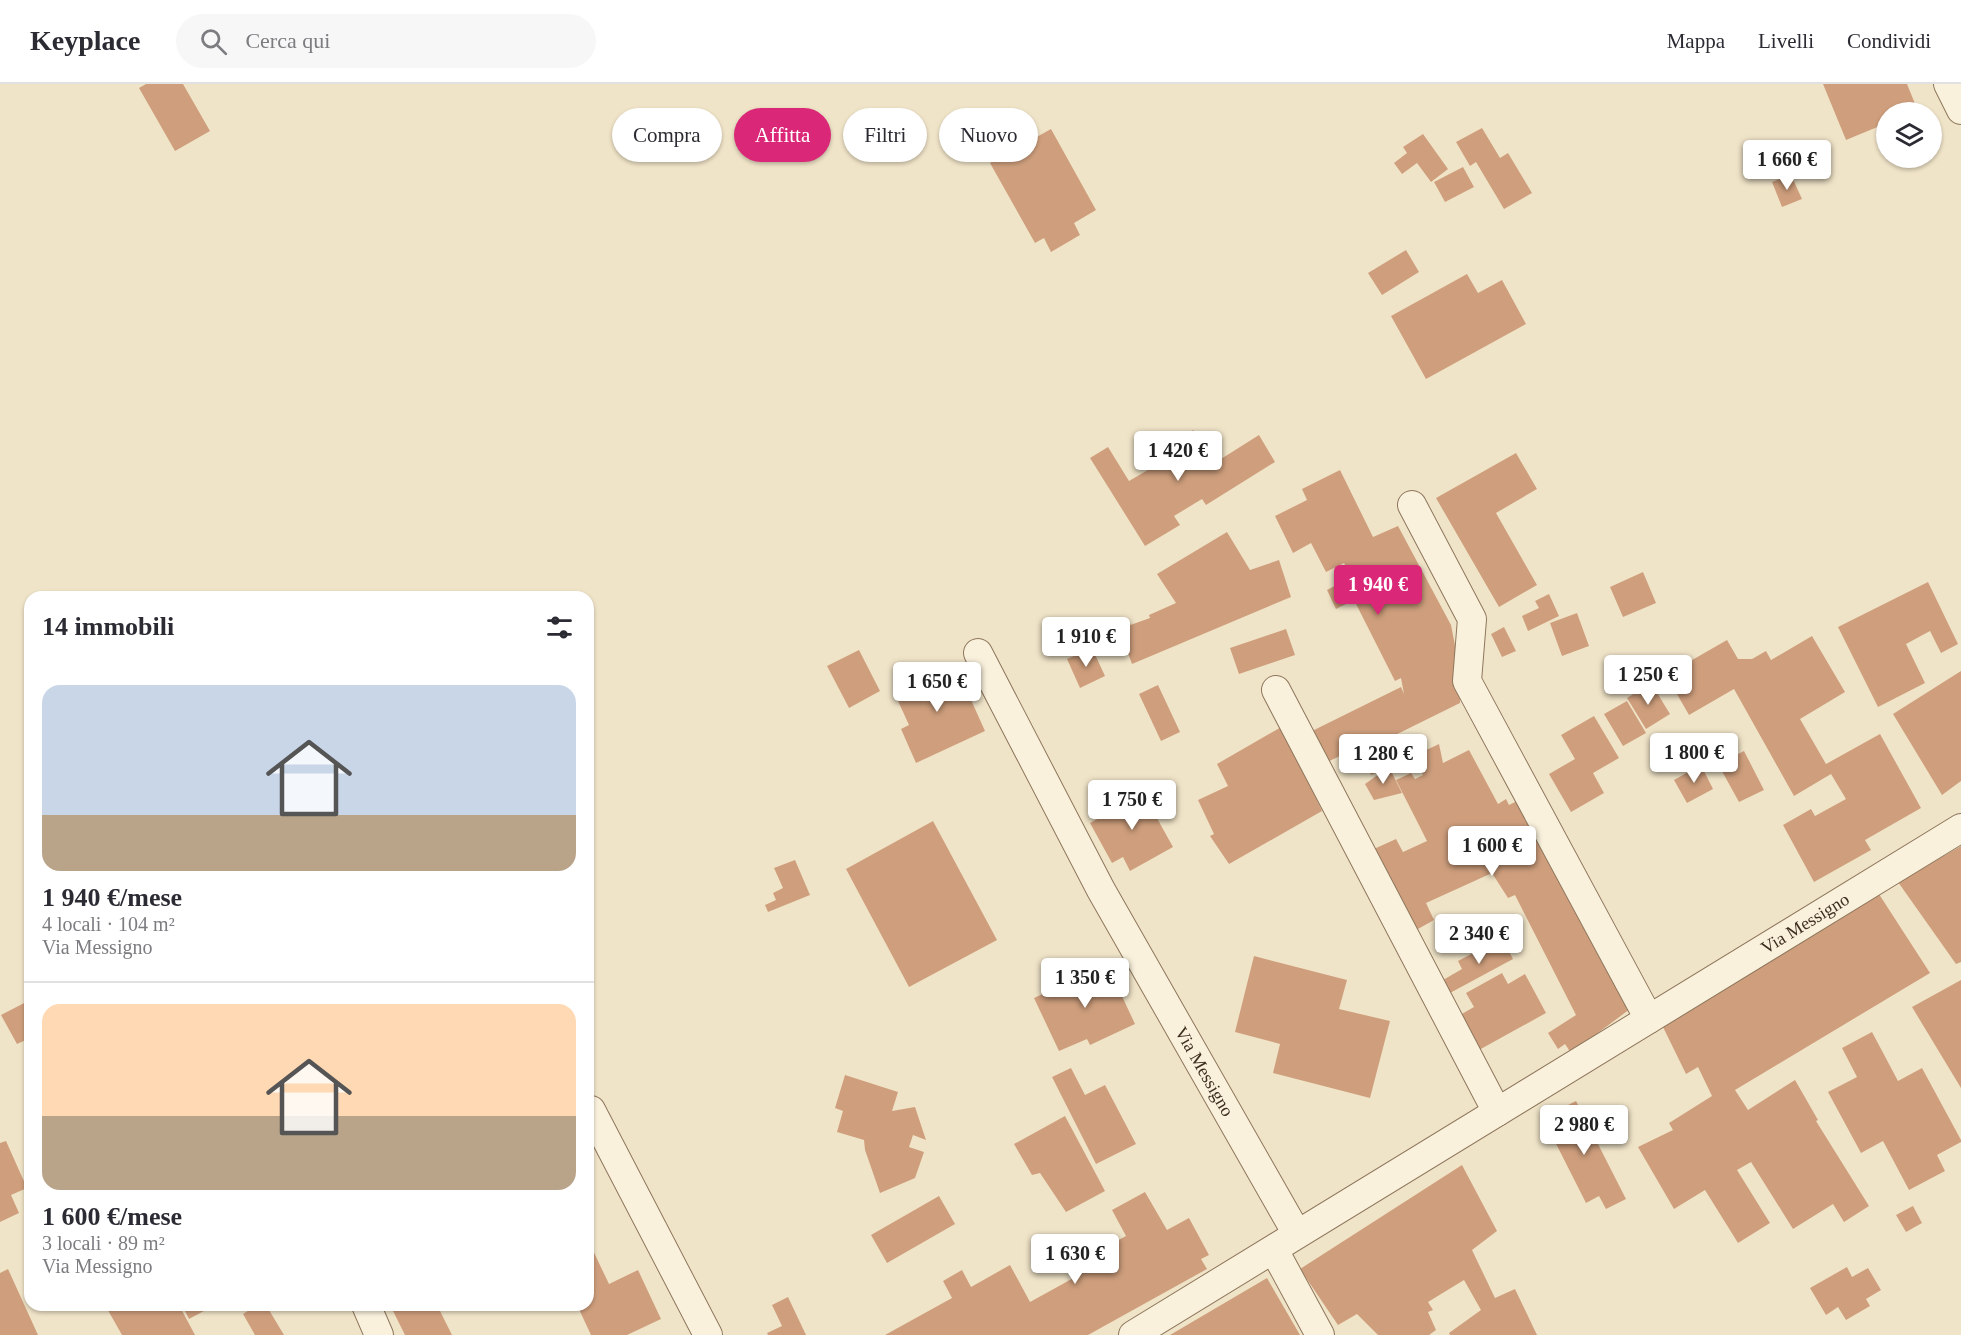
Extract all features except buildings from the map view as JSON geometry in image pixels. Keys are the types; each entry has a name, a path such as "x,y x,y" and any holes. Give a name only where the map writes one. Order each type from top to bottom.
{"street":[{"path":"1948,84 1961,110"},
{"path":"1412,505 1472,619 1467,681 1649,1019"},
{"name":"Via Messigno","path":"978,653 1101,890 1297,1234"},
{"path":"1276,690 1497,1112"},
{"name":"Via Messigno","path":"1133,1335 1961,828"},
{"path":"594,1116 708,1335"},
{"path":"1274,1250 1320,1335"},
{"path":"369,1311 379,1335"}]}
